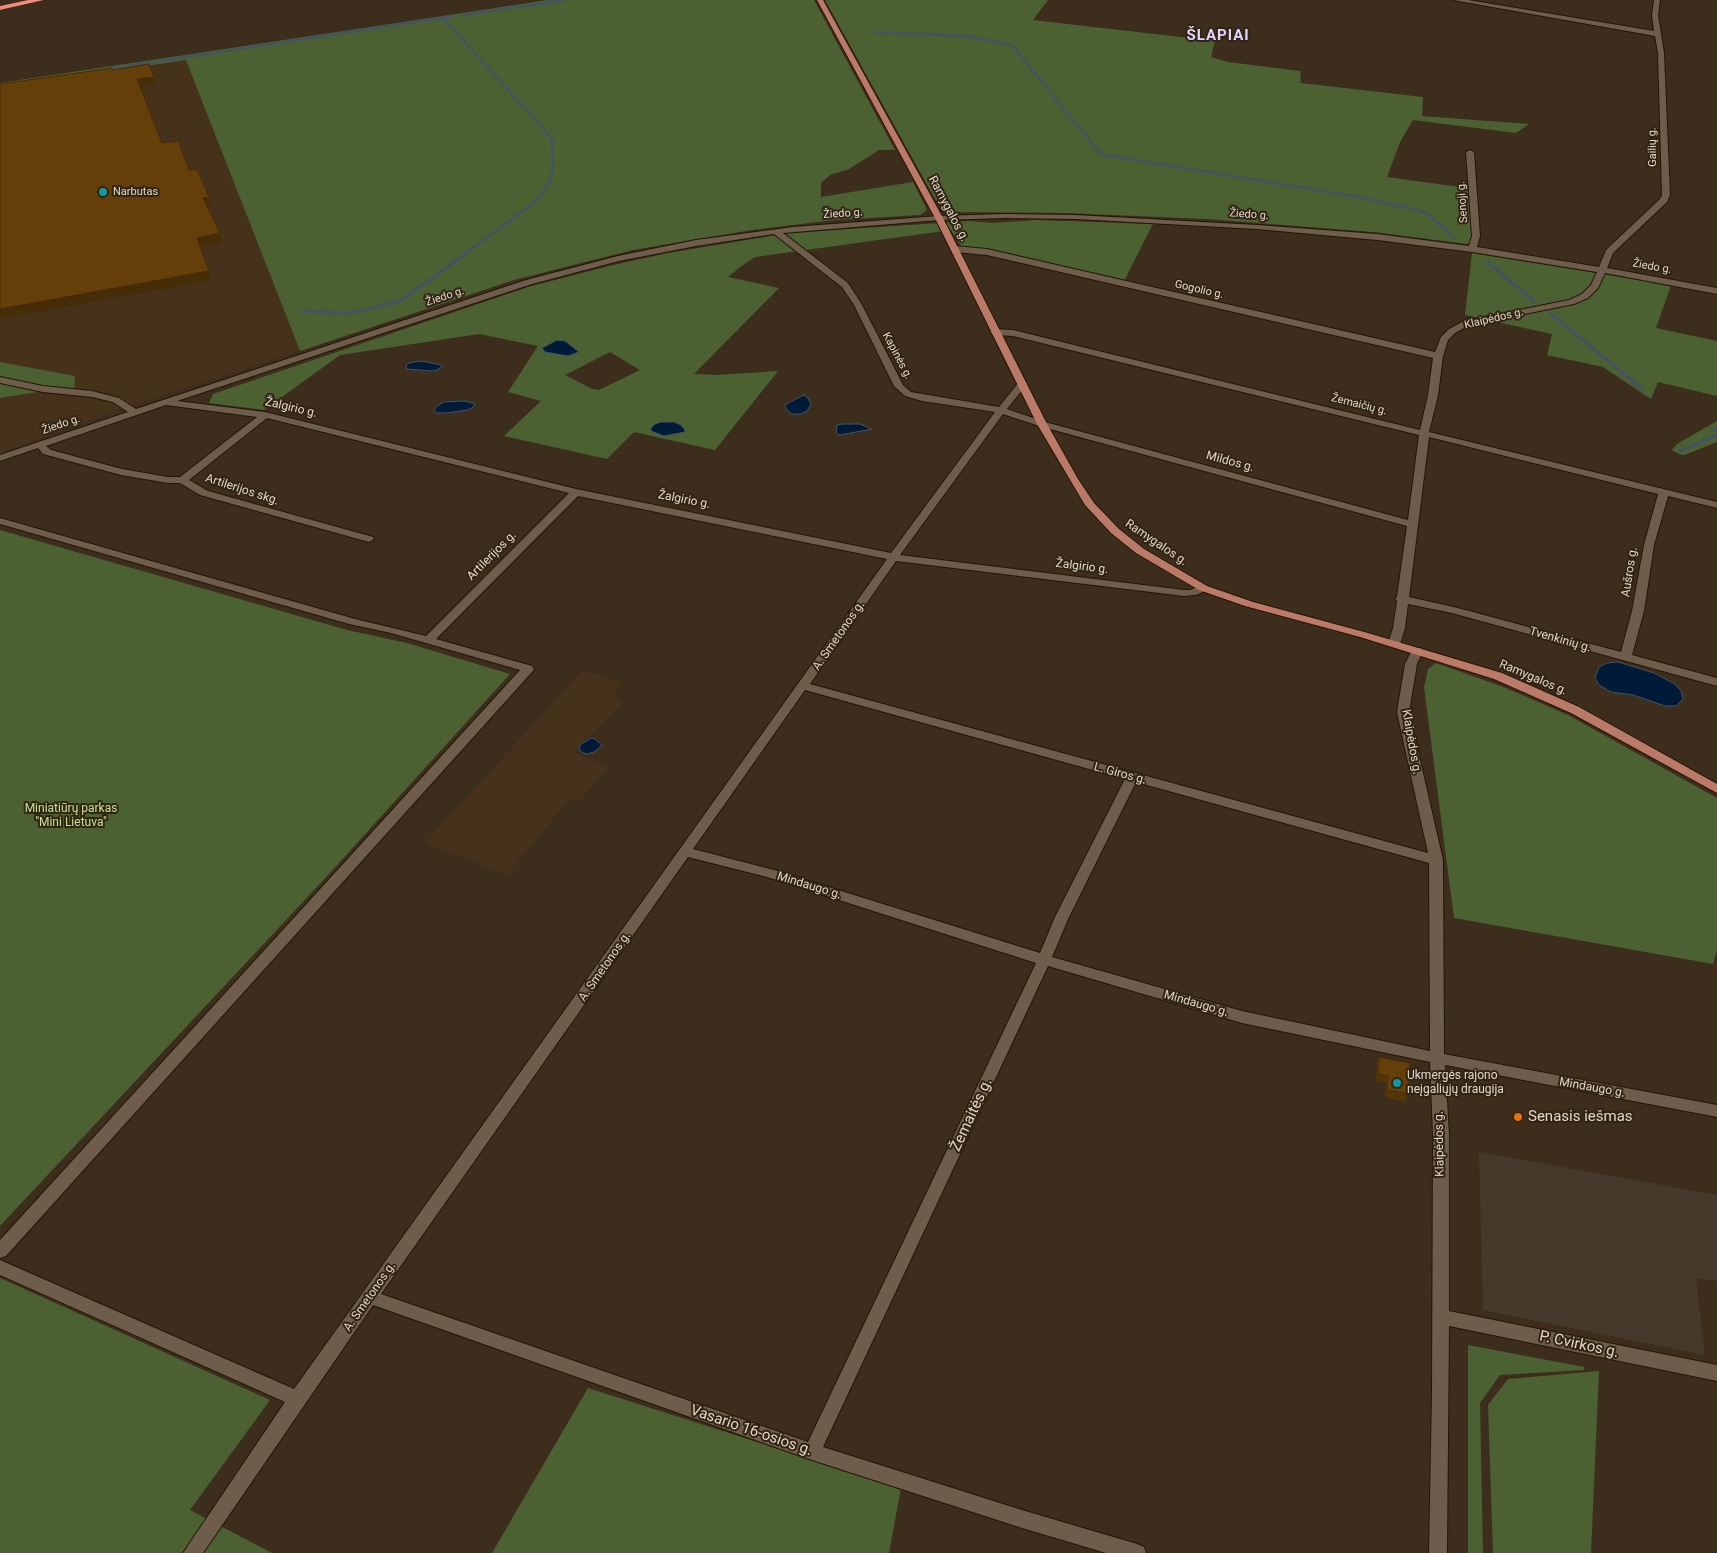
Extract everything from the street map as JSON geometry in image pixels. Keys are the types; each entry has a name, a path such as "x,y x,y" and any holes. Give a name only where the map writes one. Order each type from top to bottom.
{"highway":[{"path":"0,8 40,0"}],"main road":[{"name":"Ramygalos g.","path":"820,0 939,218 1042,424 1090,505 1115,531 1140,551 1203,588 1249,604 1394,644 1498,676 1575,710 1717,790"}],"street":[{"path":"1456,0 1658,34"},
{"name":"Gailių g.","path":"1602,270 1609,252 1661,205 1666,195 1661,53 1655,16 1657,0"},
{"name":"Senoji g.","path":"1470,152 1476,236 1472,249"},
{"name":"Žiedo g.","path":"0,458 536,280 618,259 696,243 775,231 939,218 1022,216 1183,222 1377,237 1472,249 1717,291"},
{"name":"Kapinės g.","path":"775,231 845,285 858,305 899,386 908,394 922,398 1002,410 1042,424"},
{"name":"Gogolio g.","path":"955,249 987,252 1438,356"},
{"name":"Klaipėdos g.","path":"1394,644 1398,628 1424,434 1433,395 1438,356 1444,339 1460,326 1579,299 1592,291 1602,270"},
{"name":"Žemaičių g.","path":"995,332 1013,333 1717,505"},
{"path":"0,380 43,389 92,394 116,400 135,412"},
{"name":"A. Smetonos g.","path":"192,1553 297,1400 687,852 894,556 1022,384"},
{"name":"Žalgirio g.","path":"165,402 265,415 576,492 894,556 1184,593 1192,593 1203,588"},
{"name":"Artilerijos skg.","path":"265,415 182,480 204,493 369,539"},
{"name":"Mildos g.","path":"1042,424 1412,524"},
{"path":"39,444 47,452 121,472 168,480 182,480"},
{"name":"Artilerijos g.","path":"428,640 576,492"},
{"name":"Aušros g.","path":"1626,658 1638,611 1648,545 1664,492"},
{"path":"0,521 353,622 393,630 528,669 0,1250"},
{"name":"Tvenkinių g.","path":"1402,599 1454,610 1717,682"},
{"name":"Klaipėdos g.","path":"1417,651 1411,664 1403,712 1436,860 1437,1058 1441,1135 1438,1553"},
{"name":"L. Giros g.","path":"804,686 1436,860"},
{"name":"Žemaitės g.","path":"812,1452 1044,960 1062,917 1132,777"},
{"name":"Mindaugo g.","path":"687,852 769,873 1044,960 1242,1017 1437,1058 1717,1111"},
{"path":"0,1267 297,1400"},
{"name":"Vasario 16-osios g.","path":"370,1297 812,1452 1131,1552"},
{"name":"P. Cvirkos g.","path":"1440,1317 1717,1373"}],"shaded area":[{"path":"186,59 300,351 123,408 0,453 0,398 45,391 74,376 0,362 0,88"},
{"path":"583,670 622,682 613,697 624,701 573,752 608,768 579,802 569,799 507,875 425,843"},
{"path":"1479,1152 1717,1195 1717,1281 1696,1278 1705,1355 1483,1310"}],"green space":[{"path":"548,0 814,0 895,150 879,150 849,169 830,175 821,183 821,197 913,182 927,210 920,215 834,220 752,230 633,250 514,280 300,351 186,60 0,88 0,83"},
{"path":"825,0 1048,0 1033,20 1215,41 1211,57 1228,62 1300,71 1301,83 1423,97 1422,116 1529,124 1516,133 1413,120 1400,142 1387,177 1467,188 1472,194 1473,241 1467,244 1373,232 1207,219 1065,213 951,212 943,209 935,199"},
{"path":"1037,220 1153,224 1122,285 985,253 964,251 951,230 755,257 728,277 779,288 694,374 716,375 778,371 715,450 634,432 607,459 504,436 541,401 508,392 538,346 479,334 340,355 264,410 209,403 213,394 528,287 609,266 668,253 789,233 969,221 992,223","holes":["565,341 579,352 553,354 545,352 542,348","610,352 640,370 599,390 592,389 565,375"]},
{"path":"1472,253 1671,285 1656,328 1717,341 1717,396 1658,382 1651,399 1603,367 1547,355 1552,334 1465,315"},
{"path":"0,362 75,376 74,393 45,391 0,398"},
{"path":"1717,421 1717,442 1684,455 1672,450 1677,444"},
{"name":"Miniatiūrų parkas \"Mini Lietuva\"","path":"0,530 347,630 407,643 510,674 329,874 0,1226"},
{"path":"1436,663 1506,688 1568,715 1717,798 1717,950 1713,964 1454,918 1424,687 1428,669"},
{"path":"0,1278 270,1400 190,1510 272,1553 0,1553"},
{"path":"1468,1345 1584,1367 1584,1370 1500,1375 1480,1403 1483,1553 1468,1553"},
{"path":"1599,1371 1591,1553 1493,1553 1488,1405 1508,1379"},
{"path":"588,1388 901,1488 889,1553 492,1553"}],"water":[{"path":"557,340 565,341 579,352 568,356 545,352 542,348"},
{"path":"421,361 443,366 432,371 407,369 406,366 409,363"},
{"path":"804,395 811,404 807,411 801,414 791,414 785,406"},
{"path":"465,401 475,404 467,410 437,413 434,410 444,402"},
{"path":"674,422 681,425 685,432 664,436 651,431 655,424"},
{"path":"860,424 872,429 840,435 836,433 837,425"},
{"path":"1618,662 1654,673 1675,684 1681,691 1683,699 1676,706 1665,706 1633,695 1611,692 1599,685 1595,678 1599,667 1607,663"},
{"path":"591,738 602,745 594,752 586,754 579,749 580,745"}],"building":[{"name":"Narbutas","path":"149,64 154,77 137,79 162,143 178,141 189,170 197,169 209,197 203,198 220,233 197,238 209,271 0,309 0,84"},
{"name":"Ukmergės rajono neįgaliųjų draugija","path":"1379,1057 1410,1063 1408,1094 1387,1090 1388,1076 1378,1074"}],"waterway":[{"path":"464,15 565,0"},
{"path":"109,69 453,16"},
{"path":"443,18 552,138 553,168 549,182 537,200 466,253"},
{"path":"872,32 966,36 1012,45 1099,152 1106,155 1353,196 1415,209 1428,214 1454,238"},
{"path":"303,311 350,313 400,301 468,252"},
{"path":"1487,262 1534,301"},
{"path":"1550,313 1643,390"},
{"path":"1712,428 1717,430"},
{"path":"1680,451 1717,435"}],"place":[{"name":"Narbutas","path":"103,192"},
{"name":"Ukmergės rajono neįgaliųjų draugija","path":"1397,1083"},
{"name":"Senasis iešmas","path":"1518,1117"}],"district":[{"name":"ŠLAPIAI","path":"1218,36"}]}
